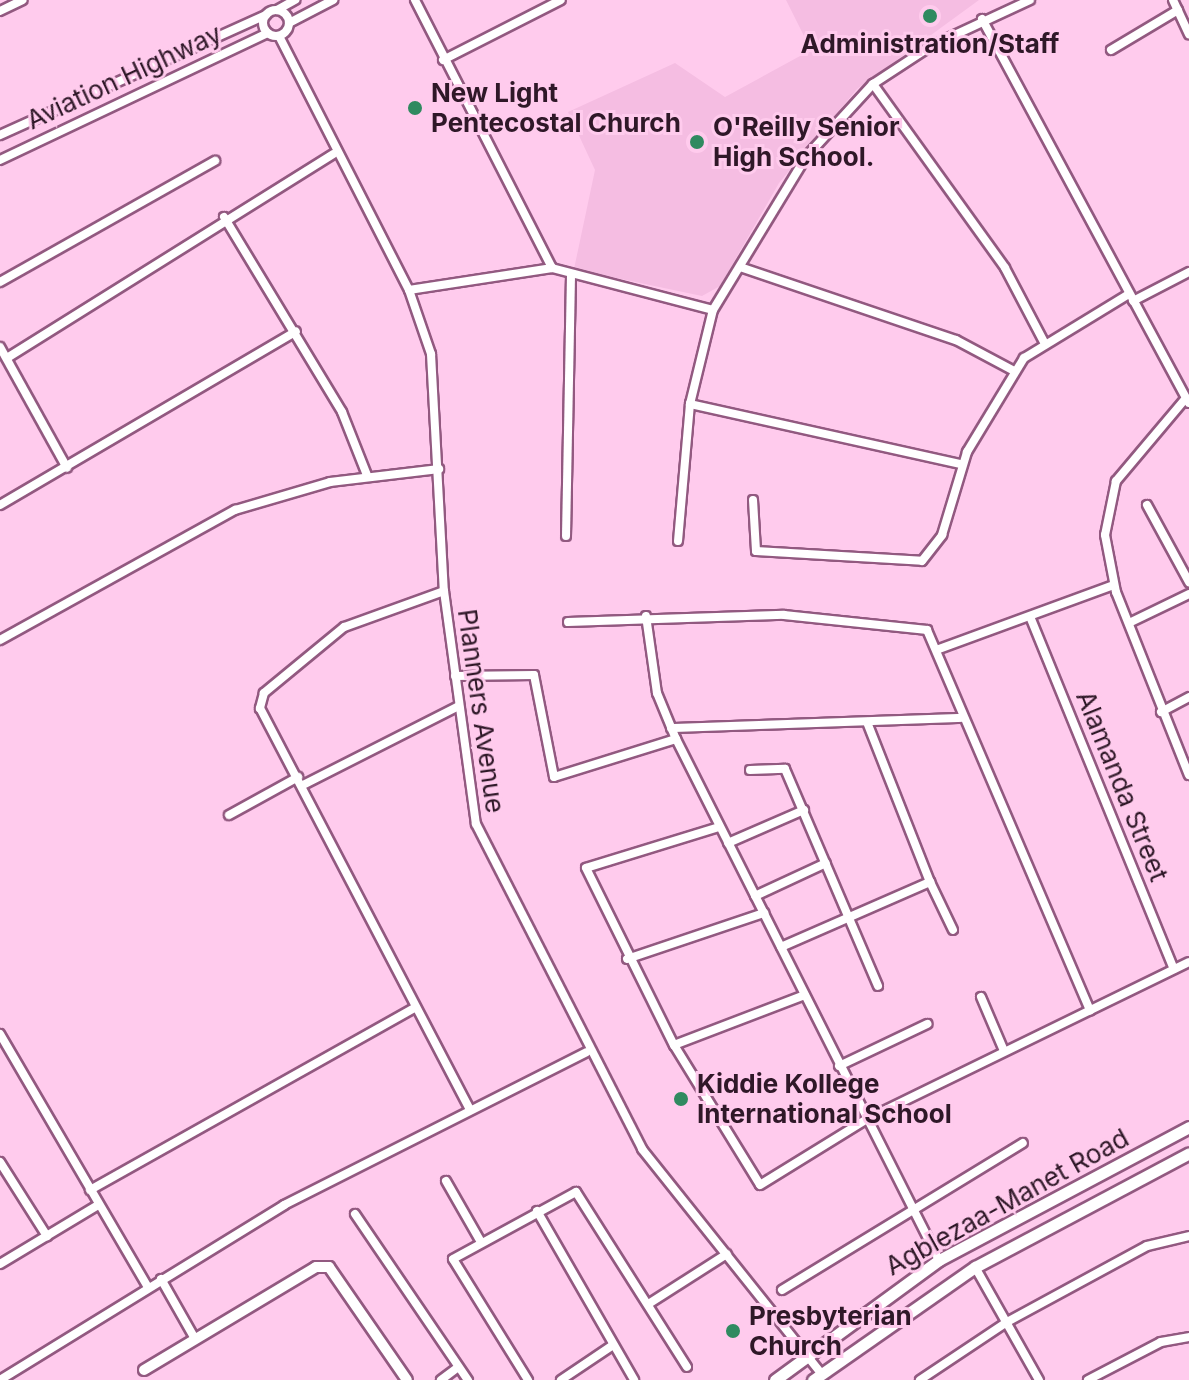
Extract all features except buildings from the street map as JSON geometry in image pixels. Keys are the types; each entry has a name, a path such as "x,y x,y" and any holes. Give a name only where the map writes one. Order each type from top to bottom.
{"main road":[{"name":"Agblezaa-Manet Road","path":"775,1380 806,1353 939,1260 1189,1127"},
{"name":"Agblezaa-Manet Road","path":"817,1376 975,1267 1189,1153"}],"street":[{"path":"0,11 23,0"},
{"name":"Aviation Highway","path":"0,135 295,0"},
{"path":"266,15 267,33 279,36 289,23 333,0"},
{"path":"415,0 552,268"},
{"path":"443,60 561,0"},
{"path":"678,541 690,404 713,310 806,157 873,84 982,19 1030,0"},
{"path":"1173,0 1189,35"},
{"path":"277,10 289,23"},
{"path":"1111,50 1178,10"},
{"path":"982,19 1187,401 1109,499 1105,535 1114,585 1161,712 1189,775"},
{"name":"Aviation Highway","path":"0,160 267,33"},
{"name":"Planners Avenue","path":"279,36 334,154 409,290 431,354 444,591 457,707 476,824 534,929 587,1052 642,1149 806,1353 817,1376"},
{"path":"873,84 1005,268 1044,342"},
{"path":"67,468 2,352 334,154"},
{"path":"0,282 215,161"},
{"path":"224,217 296,331 342,412 367,475"},
{"path":"740,267 956,340 1014,371"},
{"path":"409,290 552,268 713,310"},
{"path":"753,500 756,551 922,561 942,535 961,464 1014,371 1044,342 1131,297 1189,272"},
{"path":"566,536 571,274"},
{"path":"0,505 296,331"},
{"path":"690,404 961,464"},
{"path":"0,640 235,510 367,475 439,469"},
{"path":"1147,505 1189,582"},
{"path":"939,649 1031,619 1114,585"},
{"path":"444,591 344,627 264,693 260,708 414,1008 469,1108"},
{"path":"1129,623 1189,594"},
{"path":"568,622 646,616 784,615 920,625 939,649 961,718 1090,1011"},
{"path":"646,616 657,693 676,739 910,1209 939,1260"},
{"name":"Alamanda Street","path":"1031,619 1174,969"},
{"path":"455,676 534,675 554,777 676,739"},
{"path":"1161,712 1189,697"},
{"path":"229,815 457,707"},
{"path":"671,728 961,718"},
{"path":"867,722 930,882 953,930"},
{"path":"750,770 783,767 878,986"},
{"path":"728,843 804,810"},
{"path":"719,827 586,868 627,959 674,1045 760,1185 867,1119 1189,962"},
{"path":"755,896 826,863"},
{"path":"781,947 930,882"},
{"path":"627,959 764,913"},
{"path":"674,1045 805,995"},
{"path":"981,997 1004,1051"},
{"path":"90,1190 414,1008"},
{"path":"839,1066 927,1024"},
{"path":"0,1034 148,1287"},
{"path":"0,1380 161,1279 469,1108 587,1052"},
{"path":"782,1290 910,1209 1023,1143"},
{"path":"0,1162 47,1236"},
{"path":"446,1181 481,1242"},
{"path":"528,1380 453,1259 576,1192 650,1303 687,1367"},
{"path":"1,1261 98,1205"},
{"path":"537,1211 634,1380"},
{"path":"355,1214 468,1380"},
{"path":"920,1380 1007,1322 1147,1246 1189,1236"},
{"path":"650,1303 727,1254"},
{"path":"144,1370 194,1337 316,1267 329,1267 407,1380"},
{"path":"975,1267 1039,1380"},
{"path":"161,1279 194,1337"},
{"path":"1088,1380 1161,1342 1189,1337"},
{"path":"561,1380 613,1345"},
{"path":"441,1380 458,1367"}],"shaded area":[{"name":"O'Reilly Senior High School.","path":"786,0 979,0 857,89 779,183 720,286 702,296 574,269 595,170 568,112 675,63 725,97 811,50"}],"place":[{"name":"Administration/Staff","path":"930,16"},
{"name":"New Light Pentecostal Church","path":"415,108"},
{"name":"O'Reilly Senior High School.","path":"697,142"},
{"name":"Kiddie Kollege International School","path":"681,1099"},
{"name":"Presbyterian Church","path":"733,1331"}]}
